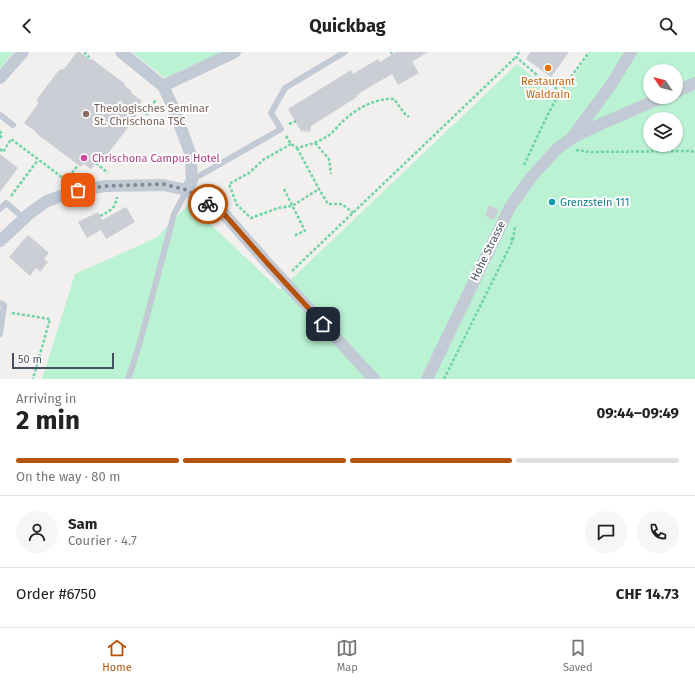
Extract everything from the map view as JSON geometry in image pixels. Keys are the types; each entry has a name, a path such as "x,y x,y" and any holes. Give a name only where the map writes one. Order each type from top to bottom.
{"street":[{"path":"0,78 23,52"},
{"path":"121,52 163,86 174,109 190,153 190,185"},
{"path":"163,86 235,52"},
{"name":"Hohe Strasse","path":"572,138 611,86 632,52"},
{"path":"683,89 695,83"},
{"name":"Hohe Strasse","path":"427,379 510,207 534,175 558,148 572,138 647,104"},
{"path":"0,241 30,212 47,201 78,190 112,186 163,184 190,185 225,215 282,280 374,379"}],"lane":[{"path":"128,379 142,335 174,214 190,185 284,127 272,113 285,88 345,52"},
{"path":"0,115 13,125"},
{"path":"0,209 6,203 24,218"},
{"path":"0,303 4,306 0,334"}],"path":[{"path":"86,52 85,54 90,60"},
{"path":"282,280 516,57 519,52"},
{"path":"522,171 540,131 561,91 575,69 589,52"},
{"path":"516,57 544,81 561,91"},
{"path":"137,107 147,114 163,86"},
{"path":"297,148 315,143 327,137 356,110 369,104 387,99 394,99 409,117"},
{"path":"296,121 284,127 290,144 297,148 328,204 342,204 352,213"},
{"path":"0,131 2,134 0,138"},
{"path":"0,150 3,152 11,139 66,181"},
{"path":"315,143 329,159 331,174"},
{"path":"290,144 263,160 229,184 237,205 251,218 278,208 292,206 319,189"},
{"path":"558,148 590,152 695,152"},
{"path":"6,203 38,160"},
{"path":"100,216 109,212 116,205 117,196 112,186"},
{"path":"284,189 305,231 293,236"},
{"path":"444,379 513,240 504,233"},
{"path":"3,312 50,319 33,379"}],"green space":[{"path":"0,52 14,52 0,68"},
{"path":"132,52 222,52 165,78"},
{"path":"590,52 695,52 695,379 42,379 75,274 156,238 189,204 280,290 517,64 559,98"}],"building":[{"path":"77,52 80,52 90,60 92,59 125,84 125,86 132,91 130,92 142,101 134,112 137,114 133,121 102,161 99,159 91,169 83,164 81,167 24,123 38,104 37,99 59,70 64,69"},
{"path":"396,52 428,52 412,62 419,73 398,85 392,74 363,91 356,96 357,97 311,126 310,132 301,131 288,109 351,70 353,74 378,59 380,62"},
{"name":"Restaurant Waldrain","path":"530,52 569,52 551,77 526,59"},
{"path":"0,154 18,168 0,192"},
{"path":"489,205 499,210 494,220 485,216"},
{"path":"126,207 135,222 106,239 101,230 87,238 78,222 98,212 102,220"},
{"path":"28,235 49,253 44,259 48,262 40,272 36,268 30,276 9,257"}],"way so far":[{"path":"78,190 106,186 163,184 187,190 208,204"}],"place":[{"name":"Restaurant Waldrain","path":"548,68"},
{"name":"Theologisches Seminar St. Chrischona TSC","path":"86,114"},
{"name":"Chrischona Campus Hotel","path":"84,158"},
{"name":"Grenzstein 111","path":"552,202"}],"route":[{"path":"208,204 225,215 323,324"}]}
